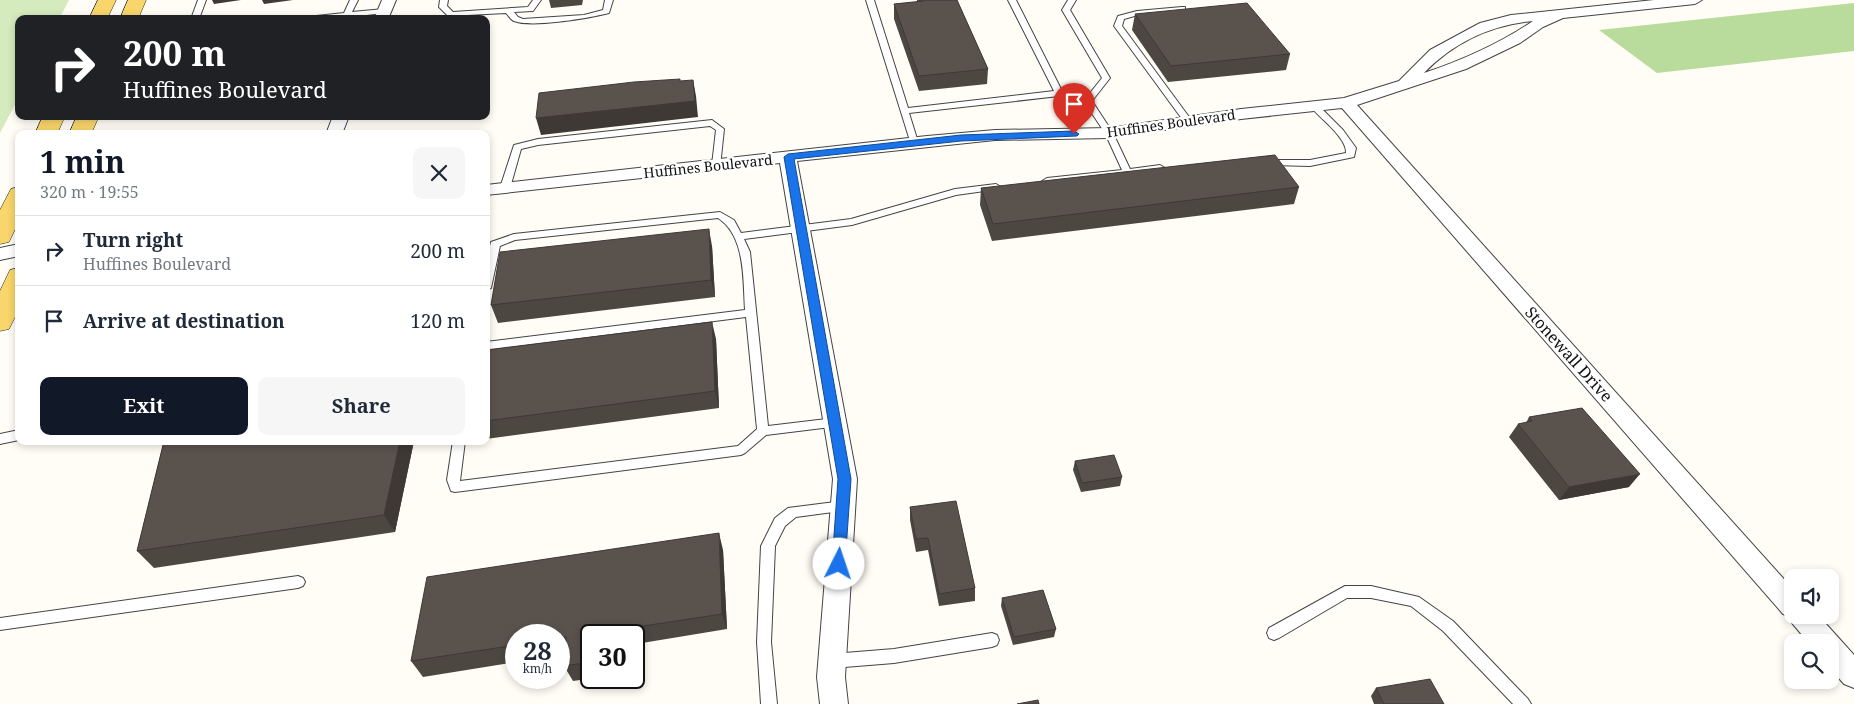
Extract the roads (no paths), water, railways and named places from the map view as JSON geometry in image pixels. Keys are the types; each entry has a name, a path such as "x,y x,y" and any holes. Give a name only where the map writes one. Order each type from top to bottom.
{"main road":[{"path":"100,15 107,0"},
{"path":"131,15 137,0"},
{"path":"0,236 15,203"},
{"path":"0,322 15,286"},
{"path":"0,332 15,314"}],"street":[{"name":"Huffines Boulevard","path":"1404,84 1435,53 1485,26 1511,19 1695,0"},
{"name":"Huffines Boulevard","path":"490,190 914,142 995,135 1109,133 1313,105 1346,103 1461,66 1515,40 1538,24 1560,14"},
{"name":"Stonewall Drive","path":"1346,103 1784,597"},
{"path":"788,157 845,479 831,677 834,704"},
{"path":"0,254 15,251"},
{"path":"1809,624 1818,634"},
{"path":"1839,658 1854,675"}],"lane":[{"path":"196,15 202,0"},
{"path":"347,15 354,0"},
{"path":"444,0 443,7 451,14 509,12 530,9 537,0"},
{"path":"509,12 515,18 523,21 584,17 606,11 609,0"},
{"path":"870,0 914,142"},
{"path":"1012,0 1059,93"},
{"path":"1072,0 1066,10 1106,78 1088,101"},
{"path":"1188,121 1118,26 1121,18 1137,13 1191,9"},
{"path":"347,15 385,10"},
{"path":"904,111 1059,93 1088,101 1109,133 1127,171"},
{"path":"1258,162 1286,164 1351,155 1352,148 1340,132 1313,105"},
{"path":"505,188 517,148 538,142 712,123 720,129 717,165"},
{"path":"1041,182 1172,167"},
{"path":"738,237 852,222 955,192 1003,186"},
{"path":"490,268 495,244 514,237 720,215 731,222 746,252 763,431"},
{"path":"490,345 751,312"},
{"path":"458,445 453,480 455,487 742,450 763,431 835,424"},
{"path":"0,439 15,436"},
{"path":"769,704 764,642 768,546 780,522 793,512 843,506"},
{"path":"0,624 298,582"},
{"path":"1274,633 1345,592 1371,592 1414,601 1448,626 1523,704"},
{"path":"832,661 894,656 992,640"}]}
